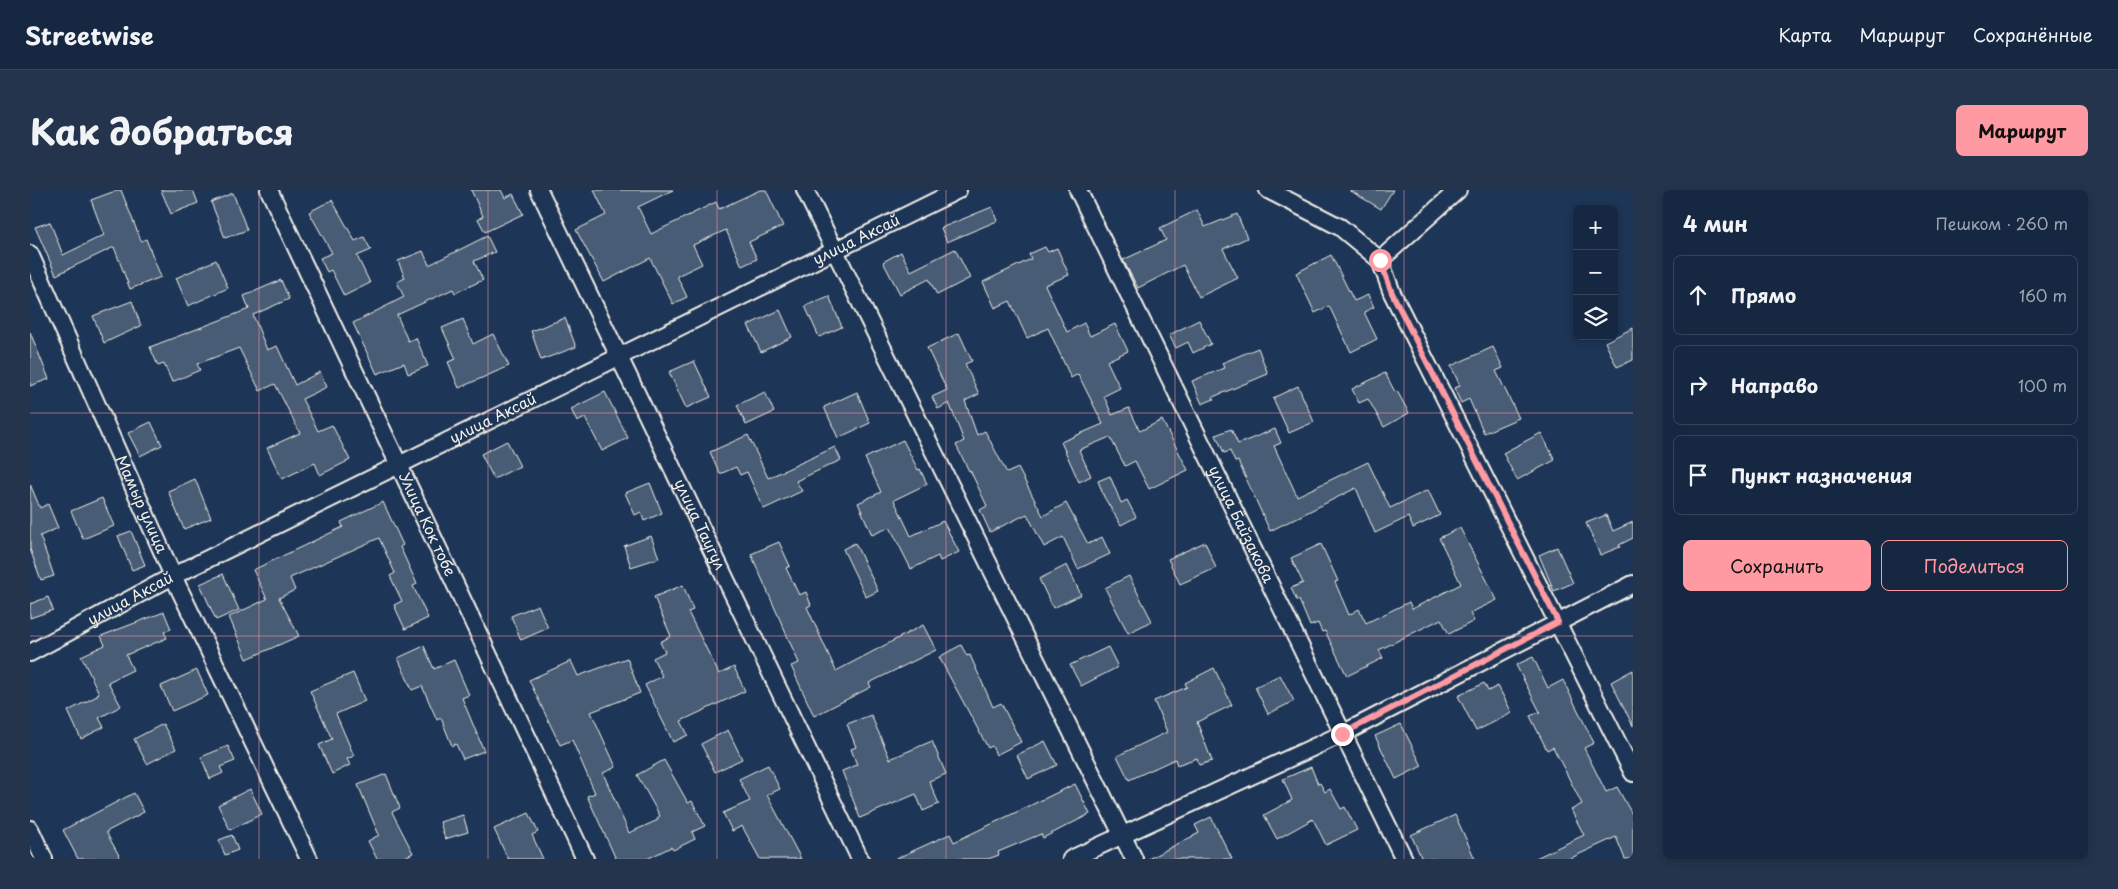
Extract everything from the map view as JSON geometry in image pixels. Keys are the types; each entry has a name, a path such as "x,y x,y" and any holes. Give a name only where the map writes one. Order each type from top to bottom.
{"street":[{"name":"Улица Кок тобе","path":"269,190 585,859"},
{"name":"улица Таугул","path":"539,190 860,859"},
{"path":"806,190 1134,859"},
{"name":"улица Аксай","path":"30,653 173,576 958,190"},
{"name":"улица Байзакова","path":"1078,190 1404,859"},
{"path":"1268,190 1340,227 1380,260 1392,293 1633,773"},
{"path":"1380,260 1458,190"},
{"name":"Мамыр улица","path":"30,254 173,576 309,859"},
{"path":"1070,859 1342,734 1633,584"},
{"path":"30,829 44,859"}],"building":[{"path":"121,190 141,241 146,239 161,277 130,289 114,247 56,275 35,227 50,222 63,255 104,235 91,200"},
{"path":"161,190 193,190 198,203 171,214"},
{"path":"471,190 501,190 505,198 513,194 523,214 485,232 478,219 483,216"},
{"path":"594,190 673,190 638,207 651,234 716,202 719,209 760,190 766,190 783,226 749,242 757,259 742,266 726,230 693,245 702,264 677,276 687,297 673,304 650,258 604,282 576,230 606,215"},
{"path":"1349,190 1393,190 1381,209"},
{"path":"233,193 247,230 225,238 211,202"},
{"path":"332,200 355,241 364,237 371,250 357,256 370,283 344,296 331,270 327,272 320,258 332,253 309,212"},
{"path":"992,207 997,221 947,242 941,228"},
{"path":"1197,210 1205,227 1237,214 1247,238 1223,249 1238,278 1199,297 1183,265 1138,288 1123,260 1166,240 1160,228"},
{"path":"487,236 495,252 474,261 483,280 455,293 453,289 397,315 408,341 416,338 428,366 408,374 404,363 377,374 353,323 404,297 397,282 405,278 398,261 423,251 429,265"},
{"path":"1045,247 1048,252 1057,248 1069,275 1045,285 1067,332 1084,323 1090,336 1115,324 1128,351 1107,361 1120,388 1104,396 1112,415 1129,408 1140,431 1162,420 1188,470 1149,489 1135,461 1125,466 1110,437 1079,450 1091,476 1079,482 1061,442 1103,424 1078,374 1071,378 1048,328 1027,338 1010,301 995,308 983,282 1031,259 1029,254"},
{"path":"955,249 970,278 937,295 929,279 900,294 883,262 901,252 911,271"},
{"path":"1331,255 1354,301 1368,295 1374,307 1364,312 1377,339 1351,352 1329,306 1315,313 1296,273"},
{"path":"216,260 228,288 188,306 176,278"},
{"path":"281,280 289,299 253,315 267,350 277,346 295,385 320,372 327,387 302,399 318,431 332,425 350,460 320,475 315,463 282,479 267,448 300,433 275,384 260,391 239,348 197,364 200,370 172,382 164,364 158,366 150,347 249,309 244,296"},
{"path":"829,296 842,327 819,337 805,306"},
{"path":"132,301 141,326 104,343 93,316"},
{"path":"780,310 792,337 761,352 748,325"},
{"path":"565,318 576,347 541,360 531,331"},
{"path":"463,319 473,344 493,334 509,366 459,388 448,362 456,359 442,328"},
{"path":"1199,320 1211,344 1193,353 1188,342 1176,348 1169,335"},
{"path":"1633,328 1633,360 1617,367 1605,342 1618,340 1618,336"},
{"path":"30,332 49,379 30,386"},
{"path":"959,333 972,361 965,364 979,394 965,401 977,435 985,431 1007,473 1018,468 1043,516 1066,503 1088,544 1102,537 1110,554 1078,569 1063,537 1044,547 1027,514 990,532 980,510 987,506 956,445 964,441 949,403 938,409 932,397 947,390 927,348"},
{"path":"1493,347 1503,368 1496,371 1519,418 1484,433 1469,399 1461,403 1454,388 1460,386 1451,366"},
{"path":"1258,348 1268,374 1213,397 1214,399 1202,404 1192,381 1224,368 1222,363"},
{"path":"694,361 711,397 686,408 669,372"},
{"path":"1385,373 1409,413 1384,427 1368,399 1359,403 1352,389"},
{"path":"1298,386 1314,422 1289,433 1273,398"},
{"path":"605,392 628,438 602,451 585,418 577,422 571,409"},
{"path":"765,392 774,412 746,425 737,405"},
{"path":"857,392 870,423 838,438 824,407"},
{"path":"151,422 162,445 140,456 128,433"},
{"path":"1231,429 1238,444 1275,429 1281,443 1274,446 1297,496 1368,462 1390,508 1428,490 1440,515 1413,528 1408,517 1375,533 1356,488 1270,531 1238,461 1235,462 1230,451 1224,453 1216,435"},
{"path":"1541,433 1555,460 1517,480 1503,453"},
{"path":"748,435 768,478 835,447 841,460 796,481 802,491 764,509 747,472 740,475 736,467 720,474 710,452"},
{"path":"903,440 927,484 894,500 911,536 943,521 959,552 940,561 938,556 911,569 890,527 872,535 858,503 881,492 865,458"},
{"path":"507,441 520,466 494,479 481,454"},
{"path":"1110,476 1121,503 1127,500 1136,517 1121,525 1104,497 1098,481"},
{"path":"195,479 211,518 184,529 168,491"},
{"path":"650,483 662,513 644,521 641,512 635,515 625,493"},
{"path":"30,484 40,508 48,504 58,528 40,536 54,576 41,580 30,549"},
{"path":"102,498 114,526 83,539 71,511"},
{"path":"383,502 403,545 400,547 417,584 413,586 428,618 405,629 394,605 402,601 390,576 395,573 379,538 290,578 295,590 279,598 299,636 247,659 229,617 267,599 253,570 343,527 341,522"},
{"path":"1606,515 1613,531 1633,522 1633,538 1619,545 1620,547 1600,555 1586,523"},
{"path":"1460,528 1497,600 1470,613 1474,621 1449,634 1441,619 1379,650 1383,658 1347,676 1325,631 1322,632 1318,623 1310,626 1299,600 1297,601 1291,588 1303,583 1291,558 1321,544 1338,581 1335,582 1349,615 1359,609 1366,623 1409,602 1412,609 1461,584 1439,538"},
{"path":"131,531 145,565 132,570 118,536"},
{"path":"651,536 659,558 631,567 624,546"},
{"path":"779,542 790,566 786,568 799,595 806,592 811,605 807,607 836,671 923,625 936,650 869,683 871,687 814,716 791,666 799,663 751,554"},
{"path":"1205,542 1216,568 1180,584 1168,559"},
{"path":"855,543 878,591 866,597 843,549"},
{"path":"1557,547 1573,583 1554,591 1539,555"},
{"path":"1067,565 1081,595 1053,608 1039,579"},
{"path":"223,574 239,610 216,620 200,584"},
{"path":"1129,576 1152,621 1128,633 1105,588"},
{"path":"683,585 693,610 688,612 719,674 734,667 745,691 681,721 688,735 673,742 645,685 662,676 653,658 665,652 660,642 671,636 654,597"},
{"path":"48,597 53,610 30,618 30,604"},
{"path":"538,605 548,628 521,640 511,616"},
{"path":"164,612 171,629 164,632 167,638 126,655 133,670 108,682 121,706 99,718 104,727 81,739 68,711 97,696 99,693 81,656 105,645 101,636"},
{"path":"961,645 967,656 970,655 993,707 1001,703 1021,742 996,755 992,746 988,748 939,657"},
{"path":"424,646 434,669 454,660 469,695 462,698 484,751 463,759 456,744 452,746 441,718 437,720 422,686 412,690 398,658"},
{"path":"1108,647 1118,667 1081,686 1070,665"},
{"path":"1533,657 1548,688 1563,680 1594,743 1584,748 1606,792 1617,787 1633,816 1633,859 1625,859 1616,837 1569,859 1534,859 1584,835 1571,810 1582,804 1553,747 1547,750 1530,716 1540,712 1516,665"},
{"path":"627,658 640,693 591,712 616,767 603,773 629,833 658,820 657,818 660,816 637,775 664,760 688,803 692,801 705,826 692,832 695,839 673,850 671,847 647,859 616,859 587,796 595,793 572,740 560,745 529,680 571,661 578,676"},
{"path":"1214,668 1232,705 1197,722 1212,761 1199,765 1197,758 1177,765 1175,759 1129,780 1117,756 1167,732 1154,701 1187,687 1185,683"},
{"path":"197,670 208,695 172,711 161,686"},
{"path":"1633,670 1633,726 1611,682"},
{"path":"353,673 365,701 336,714 354,756 347,759 350,765 332,774 319,745 332,739 310,691"},
{"path":"1280,675 1294,701 1268,714 1255,687"},
{"path":"1484,683 1488,691 1498,686 1512,713 1476,731 1458,696"},
{"path":"871,715 890,759 932,741 946,774 929,781 939,804 923,811 916,794 860,818 842,771 857,765 851,749 856,747 847,724"},
{"path":"163,724 176,749 147,764 134,739"},
{"path":"1401,724 1422,766 1396,779 1375,736"},
{"path":"728,730 742,759 715,772 701,744"},
{"path":"1045,741 1057,765 1028,779 1017,755"},
{"path":"228,746 235,761 220,767 223,773 210,779 201,757"},
{"path":"768,765 780,789 767,795 801,859 760,859 742,826 732,831 723,813 750,801 739,779"},
{"path":"1311,767 1318,784 1320,783 1325,792 1330,789 1341,809 1345,807 1357,830 1326,845 1313,819 1277,839 1264,815 1292,800 1283,779"},
{"path":"386,774 400,808 392,812 413,853 401,859 377,859 368,841 379,835 358,785"},
{"path":"1075,784 1090,814 1043,838 1041,834 998,852 999,855 988,859 895,859 950,834 954,842"},
{"path":"250,789 262,814 230,830 218,805"},
{"path":"134,793 144,812 106,832 121,859 78,859 63,830"},
{"path":"529,813 538,832 532,835 543,859 508,859 494,829"},
{"path":"463,815 468,832 445,839 440,822"},
{"path":"1455,815 1475,859 1422,859 1411,835"},
{"path":"1211,817 1232,859 1148,859 1199,833 1195,825"},
{"path":"232,835 238,850 225,855 219,840"}],"route":[{"path":"1342,734 1558,622 1392,293 1380,260"}]}
